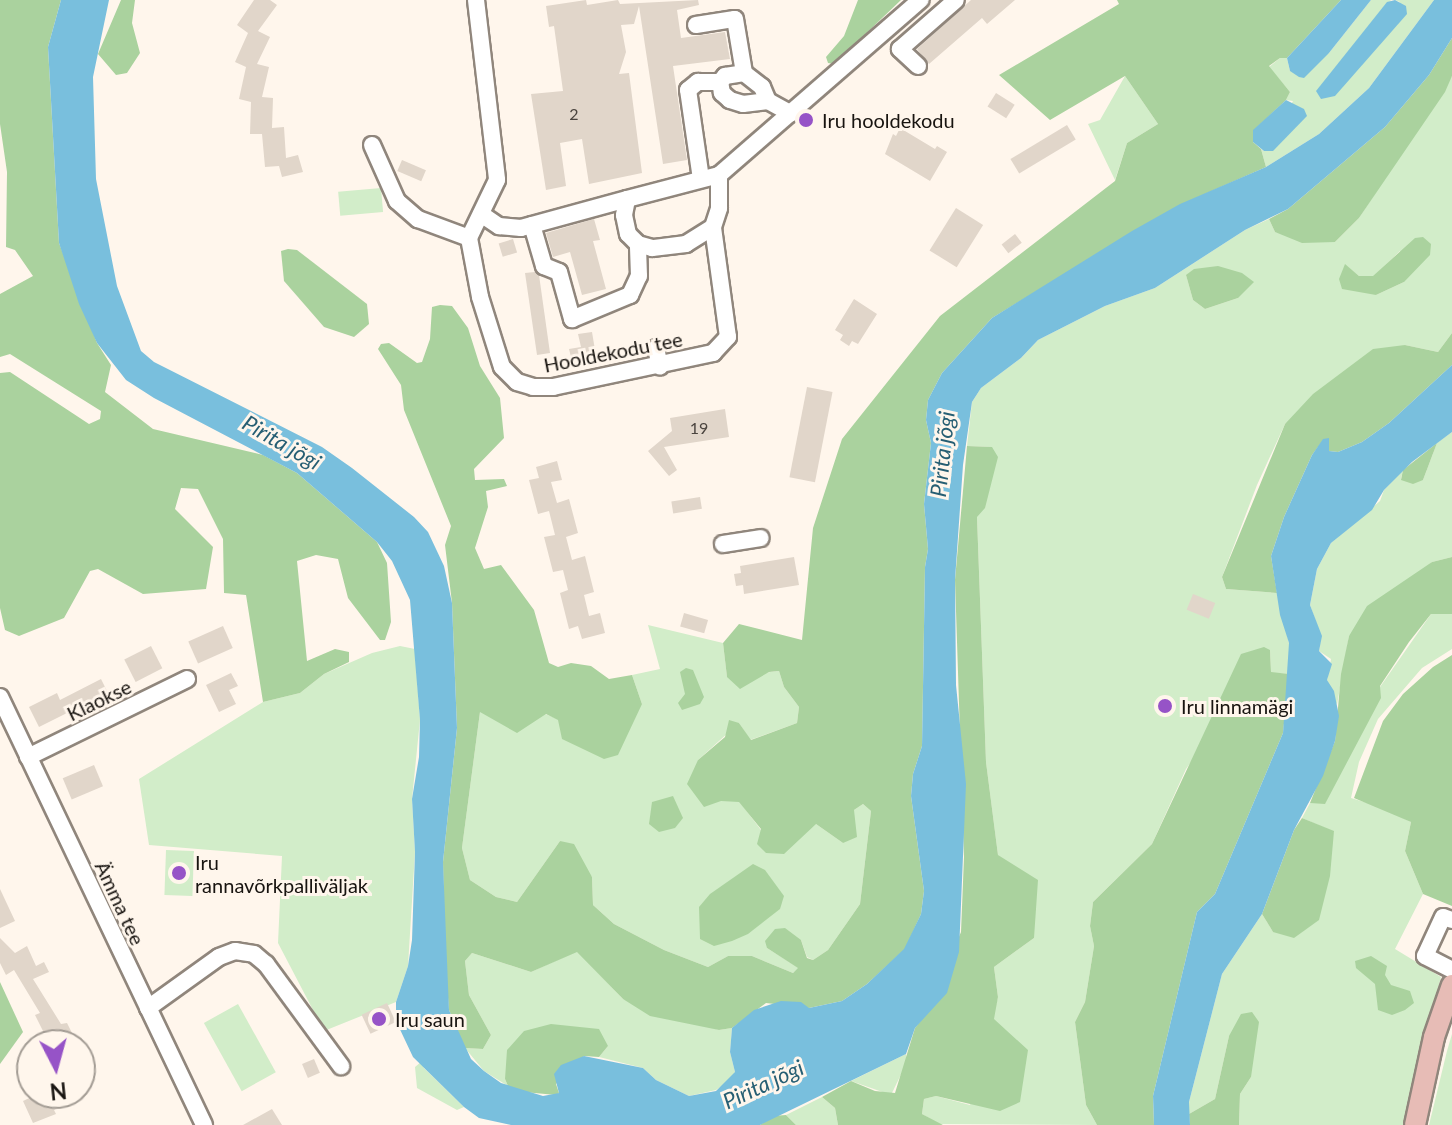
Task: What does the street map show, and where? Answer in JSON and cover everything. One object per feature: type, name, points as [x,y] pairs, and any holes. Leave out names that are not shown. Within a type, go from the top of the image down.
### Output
[{"type":"main road","points":[[1415,1125],[1434,1037],[1452,985]]},
{"type":"street","points":[[372,145],[397,201],[418,219],[469,238],[497,180],[476,0]]},
{"type":"street","points":[[918,66],[900,49],[956,0]]},
{"type":"street","points":[[481,214],[499,226],[532,225],[719,175],[915,5],[924,26]]},
{"type":"street","points":[[696,25],[735,19],[744,73],[762,87],[768,101]]},
{"type":"street","points":[[720,82],[725,76],[744,73]]},
{"type":"street","points":[[701,179],[688,90],[698,82],[720,82]]},
{"type":"street","points":[[720,82],[722,93],[730,100],[743,104],[768,101],[791,114]]},
{"type":"street","name":"Hooldekodu tee","points":[[469,238],[480,297],[502,367],[517,382],[533,387],[553,387],[660,367],[713,353],[728,337],[713,227],[719,208],[719,175]]},
{"type":"street","points":[[627,199],[624,215],[628,234],[638,244],[652,248],[686,244],[713,227]]},
{"type":"street","points":[[532,225],[544,266],[559,272],[572,319],[630,295],[639,276],[638,244]]},
{"type":"street","points":[[656,348],[660,367]]},
{"type":"street","points":[[723,544],[761,538]]},
{"type":"street","name":"Klaokse","points":[[28,757],[187,679]]},
{"type":"street","name":"Ämma tee","points":[[0,697],[204,1125]]},
{"type":"street","points":[[1452,920],[1443,917],[1425,956],[1452,970]]},
{"type":"street","points":[[148,1008],[219,957],[235,951],[254,954],[266,964],[341,1066]]},
{"type":"green space","points":[[0,0],[61,0],[48,47],[59,243],[97,343],[111,365],[105,392],[153,429],[263,455],[297,473],[377,542],[387,563],[391,622],[385,640],[380,640],[348,598],[338,559],[316,555],[297,561],[307,661],[335,649],[349,652],[349,662],[324,674],[300,693],[263,702],[246,595],[224,593],[223,539],[198,489],[181,488],[175,509],[213,547],[206,589],[143,594],[98,569],[90,571],[64,618],[19,636],[5,630],[0,608],[0,373],[10,372],[89,424],[100,419],[101,411],[10,354],[0,357],[0,294],[33,276],[15,250],[6,247],[7,172],[0,124]]},
{"type":"green space","points":[[121,0],[135,0],[132,23],[140,53],[127,73],[116,75],[98,54]]},
{"type":"green space","points":[[858,0],[901,0],[834,64],[828,63],[826,57],[844,36]]},
{"type":"green space","points":[[1117,0],[1341,0],[1287,58],[1280,58],[1269,66],[1290,92],[1286,100],[1254,130],[1253,142],[1261,149],[1266,167],[1180,205],[992,318],[942,373],[928,400],[926,420],[931,443],[924,504],[928,549],[925,567],[922,746],[913,774],[911,796],[924,891],[921,914],[905,949],[867,984],[842,1001],[809,1008],[766,1003],[732,1028],[719,1030],[650,1016],[623,999],[577,952],[531,972],[472,953],[465,961],[469,995],[491,1035],[483,1049],[465,1048],[449,1010],[445,960],[443,862],[457,728],[452,603],[445,545],[451,526],[404,410],[401,385],[378,349],[381,344],[389,343],[417,363],[422,362],[430,339],[432,307],[440,305],[452,306],[468,328],[480,366],[500,398],[504,438],[474,469],[475,480],[504,479],[507,486],[486,491],[488,507],[475,548],[484,569],[501,565],[534,610],[549,663],[558,667],[571,663],[591,666],[609,679],[632,675],[642,704],[618,755],[604,759],[562,739],[558,720],[546,714],[517,733],[480,712],[462,848],[470,880],[496,897],[517,902],[560,841],[574,844],[592,877],[593,905],[614,924],[664,950],[708,967],[728,956],[752,956],[793,973],[798,968],[767,948],[765,941],[775,929],[785,928],[801,940],[807,958],[813,960],[828,950],[860,904],[871,811],[863,804],[854,810],[857,837],[843,843],[816,824],[784,854],[766,853],[757,844],[761,829],[739,802],[721,801],[704,807],[687,784],[698,760],[725,737],[729,720],[739,723],[751,740],[797,723],[799,707],[784,687],[779,671],[769,672],[740,689],[727,677],[723,643],[739,624],[802,640],[813,528],[842,439],[940,316],[1115,181],[1127,143],[1158,124],[1125,76],[1050,120],[999,75],[1119,4]]},
{"type":"green space","points":[[1371,0],[1391,0],[1317,91],[1400,2],[1395,0],[1434,0],[1369,88],[1319,134],[1266,167],[1261,149],[1264,151],[1293,101],[1286,100],[1290,92],[1269,67],[1280,58],[1287,58],[1290,71],[1329,53]]},
{"type":"green space","points":[[1452,38],[1452,76],[1445,92],[1359,218],[1335,242],[1302,243],[1275,232],[1269,219],[1288,209],[1385,127],[1429,75]]},
{"type":"green space","points":[[1125,76],[1158,124],[1127,143],[1115,180],[1088,124],[1100,120]]},
{"type":"green space","points":[[1452,76],[1452,333],[1438,352],[1405,345],[1285,424],[1257,485],[1222,577],[1226,589],[1277,593],[1289,643],[1289,674],[1271,673],[1270,650],[1186,769],[1152,844],[1093,902],[1090,926],[1094,946],[1085,1002],[1075,1022],[1086,1105],[1097,1125],[939,1124],[922,1114],[924,1099],[936,1096],[970,1105],[998,997],[994,967],[1034,938],[998,855],[986,762],[977,517],[991,447],[967,446],[972,402],[981,388],[1021,358],[1038,340],[1105,306],[1155,288],[1245,230],[1269,219],[1275,232],[1335,242],[1359,218]],"holes":[[[1400,251],[1404,282],[1376,295],[1345,265],[1359,276],[1373,277]],[[1186,275],[1238,298],[1205,309],[1193,300]]]},
{"type":"green space","points":[[381,188],[383,212],[340,216],[338,192]]},
{"type":"green space","points":[[1423,237],[1431,244],[1430,255],[1404,282],[1376,295],[1342,289],[1339,279],[1345,264],[1359,276],[1373,276],[1415,238]]},
{"type":"green space","points":[[297,250],[367,304],[369,324],[354,337],[324,327],[284,281],[281,251]]},
{"type":"green space","points":[[1218,266],[1242,273],[1254,282],[1238,298],[1205,309],[1193,300],[1186,275],[1194,269]]},
{"type":"green space","points":[[1452,333],[1452,365],[1389,423],[1362,442],[1338,452],[1328,451],[1324,439],[1312,455],[1284,517],[1271,556],[1277,593],[1226,589],[1222,577],[1285,424],[1313,394],[1373,349],[1405,345],[1438,352]]},
{"type":"green space","points":[[1452,432],[1452,557],[1432,562],[1349,636],[1337,705],[1327,680],[1331,659],[1319,651],[1321,636],[1310,605],[1317,569],[1331,543],[1380,501],[1384,490],[1403,470],[1401,479],[1423,480],[1437,443]]},
{"type":"green space","points":[[1437,443],[1423,480],[1413,484],[1401,480],[1403,470]]},
{"type":"green space","points":[[967,446],[992,447],[998,457],[985,508],[977,517],[986,762],[998,855],[1038,880],[1034,938],[994,967],[998,997],[994,1019],[1028,1050],[1020,1102],[1000,1111],[936,1096],[924,1099],[922,1114],[943,1125],[838,1125],[835,1108],[822,1097],[851,1081],[875,1091],[895,1093],[915,1028],[927,1013],[961,932],[964,857],[955,580]]},
{"type":"green space","points":[[1452,557],[1452,614],[1431,614],[1409,642],[1380,686],[1381,698],[1325,804],[1310,803],[1335,741],[1341,674],[1349,636],[1367,606],[1432,562]]},
{"type":"green space","points":[[1431,614],[1452,614],[1452,649],[1422,668],[1378,719],[1359,762],[1351,798],[1384,808],[1411,822],[1405,851],[1423,894],[1395,949],[1441,977],[1404,1125],[1239,1125],[1240,1094],[1251,1077],[1229,1036],[1215,1099],[1189,1114],[1189,1102],[1222,974],[1262,914],[1273,932],[1334,832],[1302,818],[1310,803],[1325,803],[1380,687]]},
{"type":"green space","points":[[648,625],[723,643],[727,677],[779,671],[784,687],[799,707],[797,723],[750,740],[739,723],[698,760],[721,801],[739,801],[761,830],[816,824],[843,843],[854,810],[863,804],[871,811],[860,904],[828,950],[813,960],[807,957],[801,940],[767,948],[799,968],[793,973],[752,956],[728,956],[708,967],[664,950],[614,924],[593,905],[592,877],[560,841],[517,902],[496,897],[470,880],[462,848],[480,712],[545,714],[558,719],[642,704],[632,675],[660,669]]},
{"type":"green space","points":[[400,646],[415,649],[420,720],[412,799],[415,852],[408,966],[396,1002],[324,1031],[278,943],[282,856],[149,845],[139,779],[263,702],[300,693],[324,674],[372,653]]},
{"type":"green space","points":[[1264,647],[1270,650],[1271,672],[1289,674],[1283,733],[1215,894],[1197,912],[1153,1096],[1154,1125],[1097,1125],[1086,1105],[1075,1022],[1085,1002],[1094,946],[1090,926],[1093,902],[1152,844],[1241,654]]},
{"type":"green space","points":[[1452,655],[1452,906],[1423,894],[1405,851],[1411,822],[1354,798],[1383,721],[1403,694],[1433,667]]},
{"type":"green space","points":[[686,668],[693,670],[704,697],[700,704],[682,710],[678,703],[685,694],[680,672]]},
{"type":"green space","points":[[673,796],[683,818],[675,828],[659,832],[649,824],[652,802]]},
{"type":"green space","points":[[1302,818],[1334,831],[1330,876],[1319,920],[1294,938],[1273,932],[1262,914],[1294,830]]},
{"type":"green space","name":"Iru rannavõrkpalliväljak","points":[[166,850],[194,851],[192,896],[164,895]]},
{"type":"green space","points":[[753,864],[765,870],[784,896],[780,909],[748,934],[732,941],[714,946],[700,939],[699,907],[710,894]]},
{"type":"green space","points":[[577,951],[623,999],[719,1030],[732,1028],[730,1052],[735,1072],[732,1079],[716,1090],[689,1096],[656,1080],[643,1068],[599,1057],[608,1046],[505,1079],[508,1086],[484,1071],[465,1048],[483,1049],[491,1035],[469,995],[465,961],[472,953],[531,972]]},
{"type":"green space","points":[[1371,956],[1387,966],[1385,975],[1391,985],[1410,991],[1414,1003],[1405,1010],[1392,1015],[1378,1010],[1375,984],[1356,968],[1355,961]]},
{"type":"green space","points":[[0,982],[22,1029],[16,1029],[16,1042],[0,1064]]},
{"type":"green space","points":[[238,1004],[276,1072],[242,1091],[204,1023]]},
{"type":"green space","points":[[1252,1012],[1259,1022],[1251,1077],[1240,1094],[1239,1125],[1190,1125],[1189,1114],[1215,1099],[1229,1036],[1241,1014]]},
{"type":"green space","points":[[551,1024],[599,1029],[608,1046],[599,1057],[584,1056],[556,1084],[559,1093],[556,1095],[524,1092],[508,1086],[505,1079],[507,1050],[524,1031]]},
{"type":"green space","points":[[1452,1034],[1452,1125],[1429,1125],[1447,1051]]},
{"type":"green space","points":[[906,1054],[907,1062],[891,1095],[851,1081]]},
{"type":"green space","points":[[421,1062],[464,1107],[457,1110],[417,1088],[415,1067]]},
{"type":"green space","points":[[822,1097],[835,1108],[838,1125],[796,1125],[786,1115]]},
{"type":"green space","points":[[786,1115],[796,1125],[760,1125],[772,1116]]},
{"type":"water","name":"Pirita jõgi","points":[[61,0],[109,0],[93,77],[96,179],[117,286],[141,351],[154,362],[322,447],[352,468],[414,517],[428,532],[444,566],[452,603],[457,728],[443,862],[449,1010],[471,1059],[484,1071],[501,1083],[543,1096],[559,1093],[554,1074],[561,1065],[584,1056],[643,1068],[656,1080],[689,1096],[716,1091],[735,1072],[730,1052],[732,1028],[754,1010],[781,1001],[801,1002],[809,1008],[842,1001],[867,984],[904,949],[921,914],[924,891],[911,796],[913,774],[922,746],[925,567],[928,549],[924,504],[931,443],[926,420],[928,400],[942,373],[992,318],[1132,231],[1180,204],[1266,167],[1319,134],[1369,88],[1434,0],[1452,0],[1452,38],[1429,75],[1385,127],[1288,209],[1245,230],[1155,288],[1105,306],[1038,340],[1021,358],[981,388],[972,402],[963,465],[955,580],[956,685],[966,784],[959,952],[947,993],[915,1028],[906,1054],[760,1125],[511,1125],[479,1118],[464,1107],[413,1057],[396,1021],[396,1002],[408,966],[412,940],[415,852],[412,799],[419,757],[420,720],[410,600],[392,561],[377,542],[297,473],[154,398],[126,380],[97,343],[79,304],[59,243],[48,47]]},
{"type":"water","points":[[1341,0],[1371,0],[1329,53],[1304,78],[1299,77],[1290,71],[1287,58]]},
{"type":"water","points":[[1395,0],[1406,6],[1407,14],[1335,96],[1321,99],[1316,91],[1387,2]]},
{"type":"water","points":[[1286,100],[1304,109],[1307,116],[1273,151],[1264,151],[1253,142],[1253,130]]},
{"type":"water","points":[[1452,365],[1452,432],[1412,462],[1384,490],[1372,510],[1331,543],[1317,569],[1310,605],[1322,636],[1319,651],[1332,664],[1327,680],[1334,691],[1339,716],[1335,741],[1323,776],[1294,830],[1262,914],[1222,974],[1189,1102],[1190,1125],[1154,1125],[1153,1096],[1197,912],[1215,894],[1283,733],[1289,643],[1280,615],[1271,556],[1284,517],[1312,455],[1323,439],[1329,438],[1329,451],[1338,452],[1362,442],[1389,423]]},
{"type":"building","points":[[254,0],[270,0],[277,5],[258,31],[270,37],[257,64],[269,67],[262,97],[273,98],[272,128],[284,127],[286,158],[298,155],[303,172],[282,177],[279,166],[265,167],[262,134],[250,134],[251,102],[239,99],[246,67],[235,62],[248,33],[237,25]]},
{"type":"building","points":[[586,0],[587,5],[618,0],[620,4],[698,0],[699,5],[677,10],[681,38],[725,32],[730,59],[673,66],[687,160],[663,164],[639,6],[634,24],[621,25],[626,52],[619,74],[629,73],[642,173],[589,184],[582,139],[560,143],[566,186],[546,190],[531,94],[563,91],[554,26],[549,27],[546,6]]},
{"type":"building","points":[[971,0],[1015,0],[987,24],[982,18],[929,64],[917,49]]},
{"type":"building","points":[[996,93],[1015,105],[1006,118],[988,107]]},
{"type":"building","points":[[1067,125],[1076,140],[1019,174],[1010,159]]},
{"type":"building","points":[[900,128],[935,149],[937,146],[947,152],[930,181],[885,154],[893,134],[896,136]]},
{"type":"building","points":[[402,160],[426,170],[421,181],[397,171]]},
{"type":"building","points":[[956,208],[983,225],[957,267],[930,250]]},
{"type":"building","points":[[594,219],[600,240],[593,241],[606,289],[582,295],[570,252],[553,257],[546,233]]},
{"type":"building","points":[[1015,234],[1022,243],[1008,253],[1002,244]]},
{"type":"building","points":[[513,239],[517,252],[503,257],[499,243]]},
{"type":"building","points":[[535,272],[539,275],[550,353],[537,355],[525,273]]},
{"type":"building","points":[[854,299],[877,314],[858,344],[852,341],[849,346],[840,340],[843,335],[835,330]]},
{"type":"building","points":[[592,332],[596,356],[572,361],[569,349],[581,347],[578,334]]},
{"type":"building","points":[[807,387],[833,392],[815,482],[789,477]]},
{"type":"building","points":[[725,409],[729,437],[664,447],[677,470],[669,476],[648,451],[672,431],[670,418]]},
{"type":"building","points":[[557,461],[562,480],[551,482],[557,503],[569,499],[578,533],[566,537],[572,560],[585,556],[594,592],[584,595],[589,616],[600,613],[605,633],[582,639],[578,626],[569,629],[560,593],[568,590],[563,570],[553,572],[544,537],[555,535],[549,511],[538,514],[529,480],[539,478],[536,467]]},
{"type":"building","points":[[700,497],[702,509],[673,513],[671,502]]},
{"type":"building","points":[[794,557],[799,585],[744,594],[743,585],[736,586],[734,574],[741,573],[740,566]]},
{"type":"building","points":[[1193,594],[1215,603],[1209,619],[1187,610]]},
{"type":"building","points":[[684,613],[708,620],[704,633],[680,626]]},
{"type":"building","points":[[223,626],[233,648],[198,663],[188,641]]},
{"type":"building","points":[[151,646],[162,668],[136,682],[124,660]]},
{"type":"building","points":[[231,673],[238,686],[229,690],[236,704],[219,712],[206,685]]},
{"type":"building","points":[[101,679],[111,699],[85,709],[83,705],[39,727],[29,707],[57,693],[60,700]]},
{"type":"building","points":[[94,765],[103,786],[72,799],[63,778]]},
{"type":"building","points":[[0,889],[15,921],[0,928]]},
{"type":"building","points":[[0,938],[15,953],[27,946],[36,966],[44,962],[49,972],[33,979],[61,1024],[67,1023],[70,1029],[42,1029],[35,1015],[40,1013],[14,970],[6,975],[0,963]]},
{"type":"building","name":"Iru saun","points":[[387,1003],[396,1022],[370,1034],[362,1015]]},
{"type":"building","points":[[314,1059],[320,1073],[308,1078],[302,1064]]},
{"type":"building","points":[[27,1109],[56,1109],[56,1114],[33,1123]]},
{"type":"building","points":[[272,1109],[282,1125],[243,1125]]},
{"type":"place","name":"Iru hooldekodu","points":[[806,120]]},
{"type":"place","name":"Iru linnamägi","points":[[1165,706]]},
{"type":"place","name":"Iru rannavõrkpalliväljak","points":[[179,873]]},
{"type":"place","name":"Iru saun","points":[[379,1019]]}]
